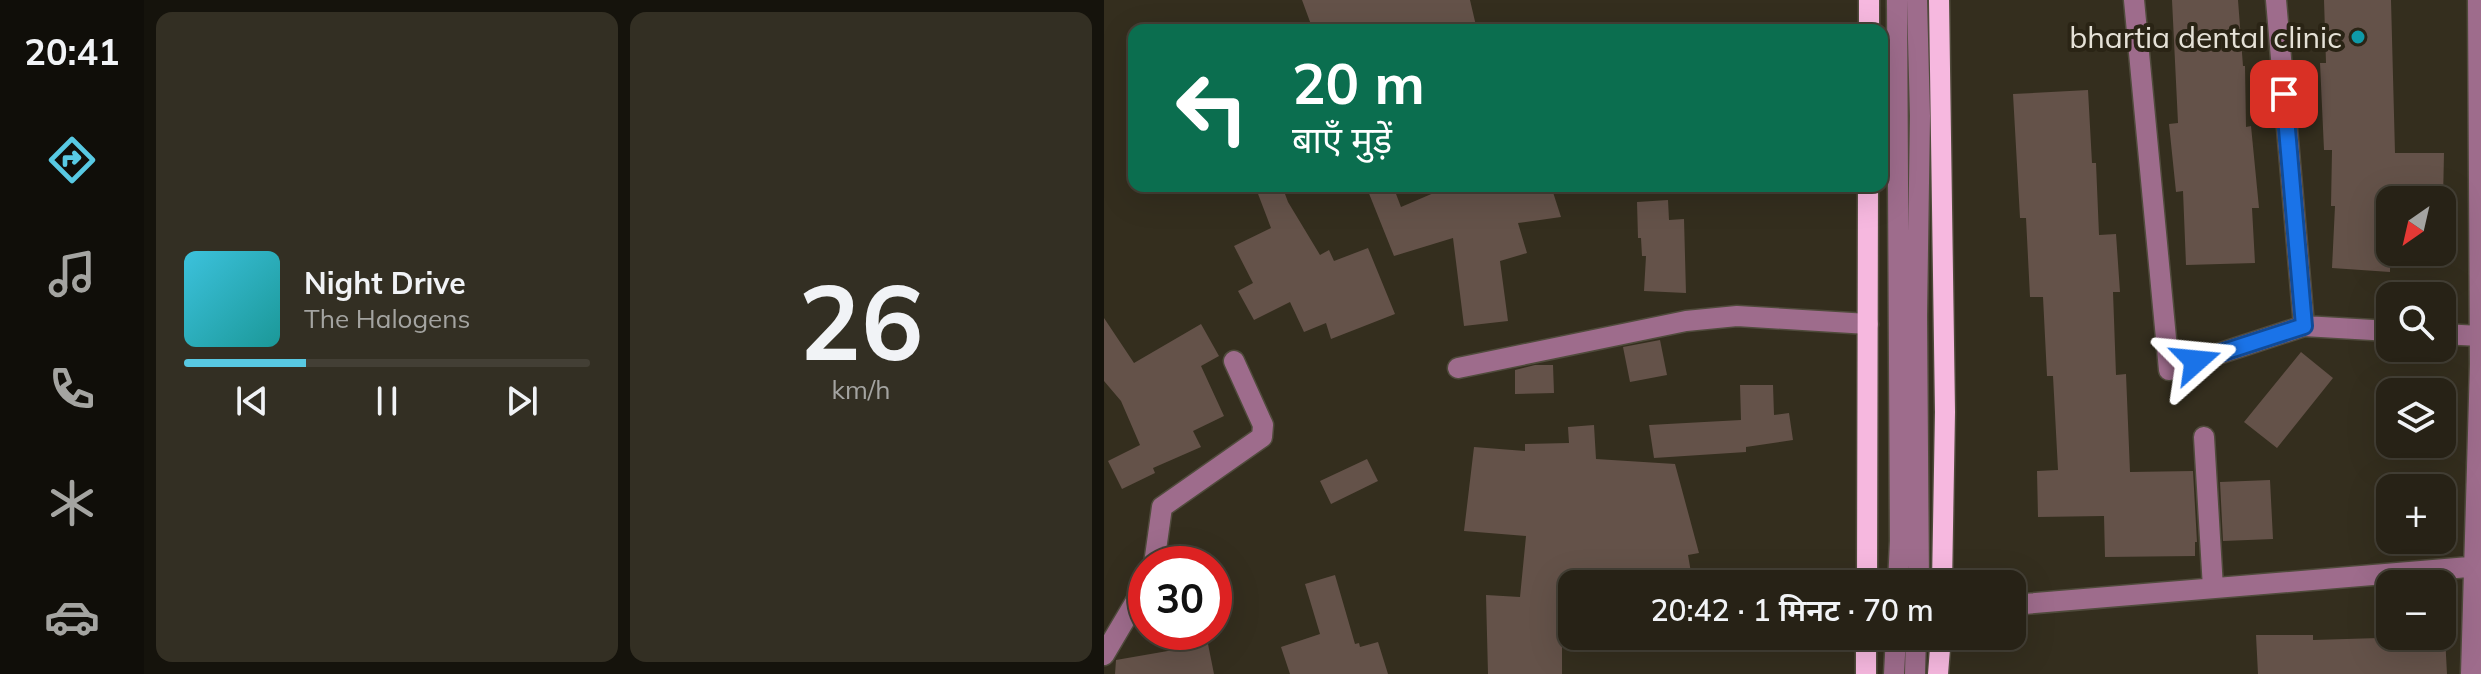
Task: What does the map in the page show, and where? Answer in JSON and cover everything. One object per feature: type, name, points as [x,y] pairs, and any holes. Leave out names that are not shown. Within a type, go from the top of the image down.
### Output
[{"type":"main road","points":[[1869,0],[1869,24]]},
{"type":"main road","points":[[1939,0],[1945,412],[1942,570]]},
{"type":"main road","points":[[1867,570],[1868,192]]},
{"type":"main road","points":[[1866,650],[1866,674]]},
{"type":"main road","points":[[1938,674],[1940,650]]},
{"type":"street","points":[[1897,0],[1899,570]]},
{"type":"street","points":[[1917,0],[1920,116],[1917,316],[1919,570]]},
{"type":"street","points":[[2134,0],[2169,370],[2304,326],[2376,330]]},
{"type":"street","points":[[2276,0],[2304,326]]},
{"type":"street","points":[[2471,674],[2478,565],[2478,0]]},
{"type":"street","points":[[1458,368],[1686,321],[1737,316],[1868,324]]},
{"type":"street","points":[[2456,335],[2480,336]]},
{"type":"street","points":[[1156,546],[1162,507],[1262,437],[1263,425],[1234,361]]},
{"type":"street","points":[[2204,437],[2213,588]]},
{"type":"street","points":[[2026,604],[2478,565]]},
{"type":"street","points":[[1104,655],[1128,614]]},
{"type":"street","points":[[1894,674],[1895,650]]},
{"type":"street","points":[[1915,674],[1916,650]]},
{"type":"building","points":[[1302,0],[1470,0],[1476,24],[1311,24]]},
{"type":"building","points":[[2172,0],[2238,0],[2245,66],[2246,127],[2251,126],[2259,208],[2252,208],[2255,263],[2186,265],[2183,191],[2176,192],[2169,124],[2178,123]]},
{"type":"building","points":[[2324,0],[2391,0],[2395,153],[2444,153],[2443,186],[2376,186],[2376,266],[2390,266],[2390,272],[2332,268],[2335,206],[2331,206],[2332,150],[2324,150],[2320,63],[2326,63]]},
{"type":"building","points":[[2088,90],[2092,163],[2096,163],[2099,235],[2116,234],[2120,292],[2113,292],[2116,375],[2126,374],[2130,472],[2193,471],[2195,556],[2105,557],[2104,516],[2038,517],[2037,471],[2058,470],[2053,376],[2047,376],[2043,297],[2030,297],[2026,218],[2020,218],[2013,94]]},
{"type":"building","points":[[1257,192],[1284,192],[1320,255],[1329,250],[1334,261],[1368,248],[1395,314],[1331,339],[1326,323],[1304,332],[1290,302],[1254,320],[1238,291],[1253,283],[1234,246],[1271,228]]},
{"type":"building","points":[[1368,192],[1395,192],[1401,207],[1436,192],[1553,192],[1561,217],[1518,223],[1527,253],[1500,261],[1508,321],[1464,326],[1453,238],[1394,256]]},
{"type":"building","points":[[1668,200],[1669,220],[1684,219],[1686,293],[1644,291],[1646,256],[1642,256],[1641,238],[1638,238],[1637,202]]},
{"type":"building","points":[[1104,318],[1134,363],[1201,324],[1219,356],[1201,366],[1224,416],[1193,431],[1201,447],[1153,468],[1155,473],[1122,489],[1108,461],[1140,445],[1121,401],[1104,381]]},
{"type":"building","points":[[1660,340],[1667,375],[1630,382],[1623,347]]},
{"type":"building","points":[[2301,352],[2333,378],[2277,448],[2244,422]]},
{"type":"building","points":[[1553,365],[1554,393],[1515,394],[1515,370]]},
{"type":"building","points":[[1740,385],[1773,385],[1774,415],[1789,413],[1793,440],[1746,447],[1746,452],[1654,458],[1649,425],[1741,420]]},
{"type":"building","points":[[1594,425],[1596,459],[1675,464],[1699,553],[1688,555],[1691,570],[1558,570],[1558,650],[1562,650],[1562,674],[1488,674],[1486,595],[1520,597],[1526,536],[1464,531],[1474,447],[1525,451],[1525,444],[1569,443],[1568,427]]},
{"type":"building","points":[[1367,459],[1378,481],[1331,504],[1320,481]]},
{"type":"building","points":[[2270,480],[2273,539],[2223,541],[2220,482]]},
{"type":"building","points":[[1335,575],[1355,644],[1359,643],[1360,647],[1378,642],[1388,674],[1290,674],[1281,647],[1320,634],[1305,584]]},
{"type":"building","points":[[2256,635],[2313,635],[2313,640],[2376,638],[2376,650],[2446,650],[2447,674],[2258,674]]},
{"type":"building","points":[[1174,650],[1209,650],[1214,674],[1115,674],[1116,660]]},
{"type":"place","name":"bhartia dental clinic","points":[[2358,37]]},
{"type":"route","points":[[2196,361],[2304,326],[2284,94]]}]
